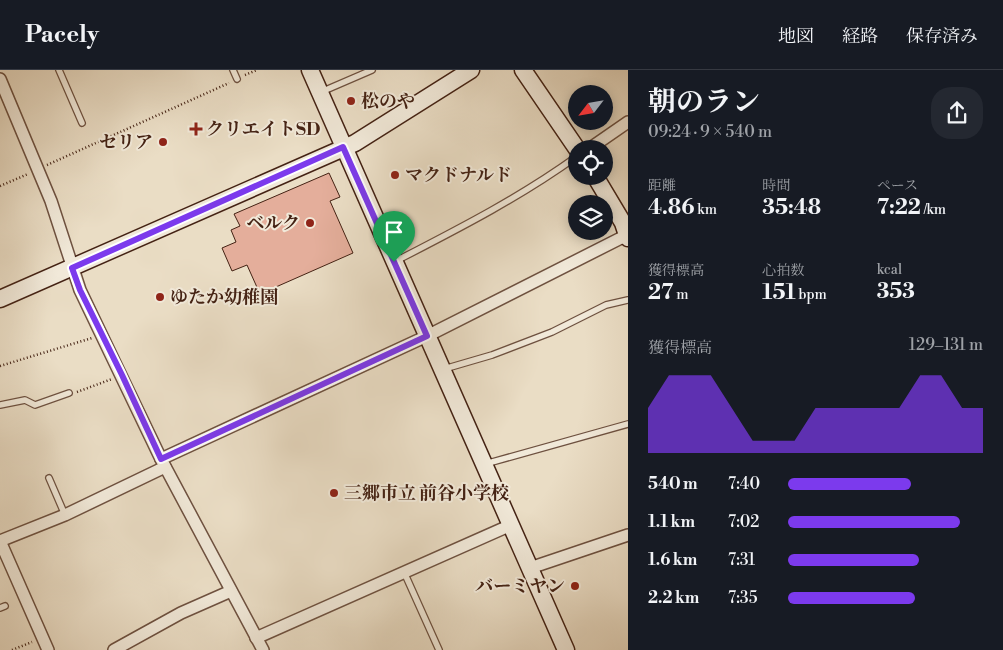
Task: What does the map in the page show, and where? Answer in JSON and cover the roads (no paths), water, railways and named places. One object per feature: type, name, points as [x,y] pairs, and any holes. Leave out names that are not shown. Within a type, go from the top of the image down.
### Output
[{"type":"street","points":[[310,70],[566,650]]},
{"type":"street","points":[[0,299],[355,143],[471,70]]},
{"type":"street","points":[[523,70],[571,140]]},
{"type":"street","points":[[0,79],[51,201],[72,268],[102,334],[163,463],[263,650]]},
{"type":"street","points":[[602,140],[628,122]]},
{"type":"street","points":[[48,650],[0,541],[66,515],[163,463],[427,336],[628,236],[623,223],[600,185]]},
{"type":"street","points":[[256,638],[511,525]]},
{"type":"street","points":[[530,568],[628,536]]},
{"type":"street","points":[[114,650],[181,614],[231,591]]},
{"type":"lane","points":[[59,70],[82,123]]},
{"type":"lane","points":[[233,70],[237,79]]},
{"type":"lane","points":[[319,93],[372,70]]},
{"type":"lane","points":[[394,262],[472,222],[548,178],[568,164]]},
{"type":"lane","points":[[442,370],[492,356],[552,332],[606,305],[628,300]]},
{"type":"lane","points":[[0,405],[26,400],[35,405],[69,394]]},
{"type":"lane","points":[[483,464],[628,424]]},
{"type":"lane","points":[[49,478],[66,515]]},
{"type":"lane","points":[[404,572],[439,650]]},
{"type":"place","name":"松のや","points":[[351,101]]},
{"type":"place","name":"クリエイトSD","points":[[196,129]]},
{"type":"place","name":"セリア","points":[[163,142]]},
{"type":"place","name":"マクドナルド","points":[[395,175]]},
{"type":"place","name":"ベルク","points":[[310,223]]},
{"type":"place","name":"ゆたか幼稚園","points":[[160,297]]},
{"type":"place","name":"三郷市立 前谷小学校","points":[[334,493]]},
{"type":"place","name":"バーミヤン","points":[[575,586]]}]
